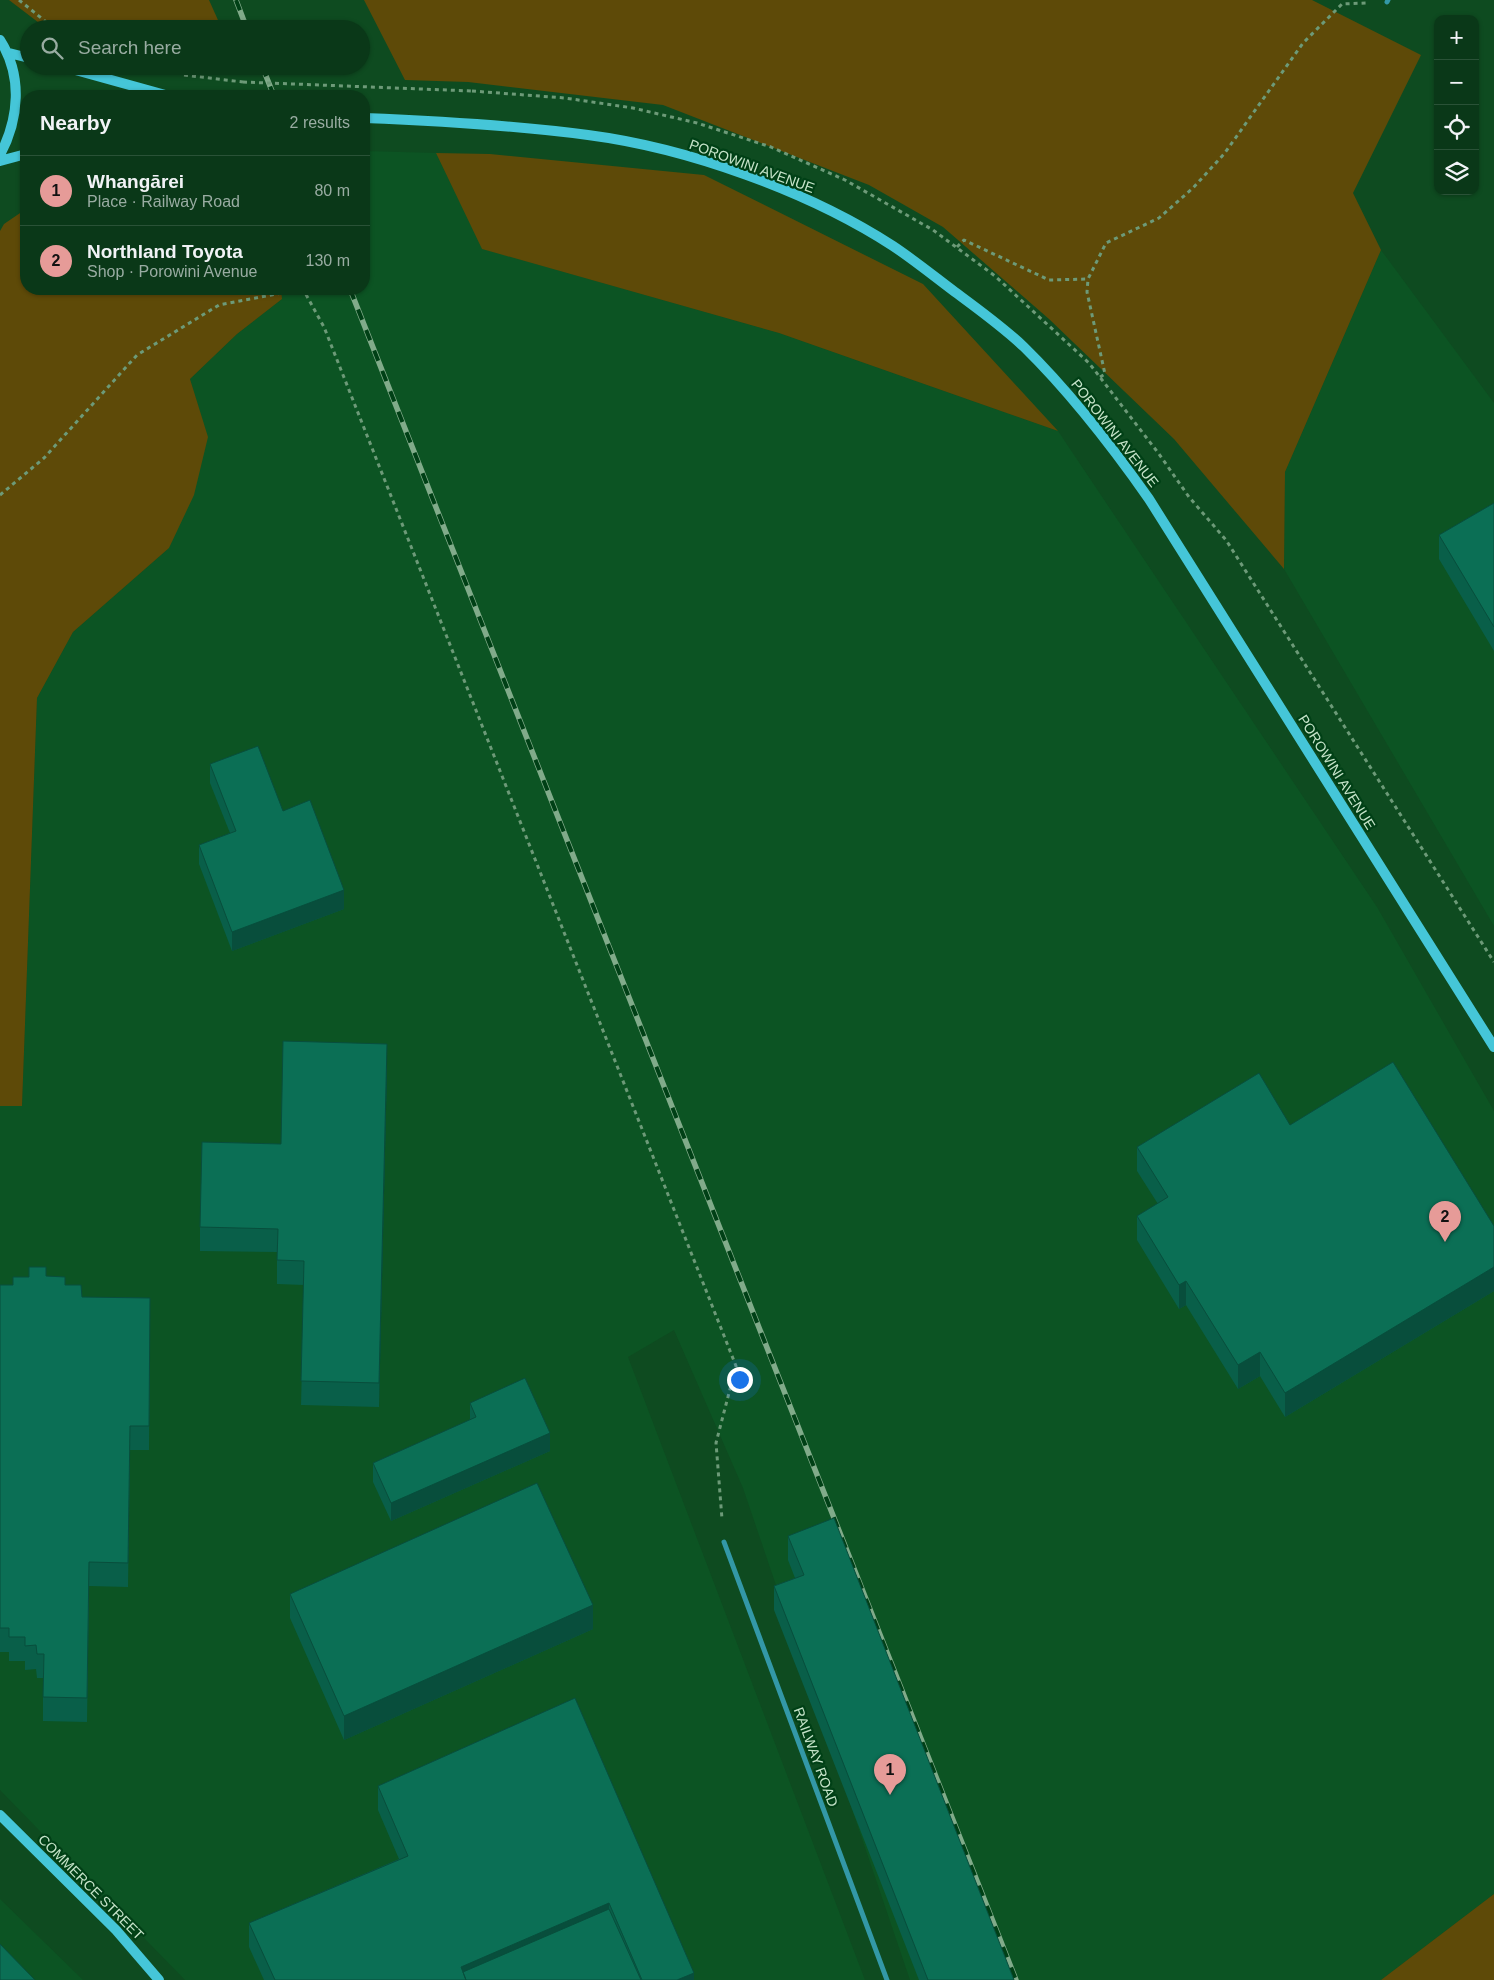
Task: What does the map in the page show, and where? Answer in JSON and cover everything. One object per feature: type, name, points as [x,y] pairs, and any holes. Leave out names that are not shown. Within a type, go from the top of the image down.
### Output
[{"type":"main road","points":[[0,40],[9,54],[17,93],[15,115],[8,139],[0,155]]},
{"type":"main road","points":[[9,54],[20,56]]},
{"type":"main road","points":[[93,75],[147,90]]},
{"type":"main road","name":"POROWINI AVENUE","points":[[370,118],[479,123],[590,135],[670,151],[736,172],[791,192],[844,218],[892,246],[978,309],[1022,345],[1069,394],[1111,445],[1149,499],[1494,1047]]},
{"type":"main road","points":[[0,161],[20,156]]},
{"type":"main road","name":"COMMERCE STREET","points":[[0,1815],[116,1930],[159,1980]]},
{"type":"street","name":"RAILWAY ROAD","points":[[724,1542],[887,1980]]},
{"type":"path","points":[[19,0],[44,20]]},
{"type":"path","points":[[1100,377],[1105,374],[1087,292],[1088,279],[1106,243],[1159,218],[1192,188],[1224,154],[1303,43],[1342,4],[1387,1]]},
{"type":"path","points":[[184,75],[243,82],[472,91],[565,98],[633,108],[697,123],[771,147],[844,180],[933,230],[995,276],[1089,363],[1159,454],[1189,497],[1226,540],[1494,962]]},
{"type":"path","points":[[957,247],[964,240],[1049,280],[1088,279]]},
{"type":"path","points":[[0,495],[44,458],[137,355],[219,305],[272,295]]},
{"type":"path","points":[[306,295],[324,327],[736,1366],[716,1443],[724,1542]]},
{"type":"shaded area","points":[[9,0],[209,0],[218,20],[35,20]]},
{"type":"shaded area","points":[[364,0],[1312,0],[1421,55],[1353,193],[1381,250],[1285,472],[1284,569],[1174,439],[1049,319],[943,227],[869,185],[663,105],[468,82],[405,80]]},
{"type":"shaded area","points":[[370,151],[436,153],[483,249],[779,333],[1058,431],[1377,907],[1494,1111],[1494,1894],[1381,1980],[910,1980],[743,1488],[674,1330],[628,1357],[865,1980],[185,1980],[0,1790],[0,1106],[22,1106],[37,698],[73,632],[169,548],[207,437],[190,379],[237,334],[282,299],[282,295],[370,295]]},
{"type":"shaded area","points":[[436,153],[490,154],[704,175],[923,284],[1058,431],[779,333],[482,249]]},
{"type":"shaded area","points":[[20,213],[20,295],[282,295],[282,299],[237,334],[190,379],[208,437],[194,495],[169,548],[73,632],[37,698],[22,1106],[0,1106],[0,231],[4,224]]},
{"type":"shaded area","points":[[1381,250],[1494,403],[1494,926],[1284,569],[1285,472]]},
{"type":"shaded area","points":[[1494,1894],[1494,1980],[1381,1980]]},
{"type":"shaded area","points":[[0,1899],[83,1980],[0,1980]]},
{"type":"building","points":[[1494,503],[1494,627],[1439,535]]},
{"type":"building","points":[[258,746],[283,811],[310,800],[344,890],[232,932],[199,845],[236,831],[210,764]]},
{"type":"building","points":[[283,1041],[387,1044],[379,1383],[301,1381],[304,1261],[277,1260],[278,1229],[200,1227],[202,1142],[281,1144]]},
{"type":"building","points":[[1393,1062],[1494,1226],[1494,1267],[1285,1393],[1260,1352],[1238,1365],[1186,1281],[1179,1285],[1137,1216],[1168,1197],[1137,1147],[1259,1073],[1290,1125]]},
{"type":"building","points":[[29,1267],[46,1267],[46,1276],[65,1277],[65,1285],[81,1285],[82,1297],[150,1298],[149,1426],[130,1426],[128,1563],[89,1562],[87,1698],[43,1697],[44,1654],[37,1654],[36,1645],[25,1646],[25,1637],[9,1637],[9,1628],[0,1628],[0,1285],[13,1285],[13,1277],[29,1277]]},
{"type":"building","points":[[525,1378],[550,1433],[391,1503],[373,1463],[476,1417],[470,1403]]},
{"type":"building","points":[[537,1483],[593,1605],[344,1716],[290,1594]]},
{"type":"building","points":[[834,1518],[1014,1980],[928,1980],[774,1586],[804,1575],[788,1536]]},
{"type":"building","points":[[575,1698],[694,1973],[677,1980],[642,1980],[609,1903],[461,1967],[466,1980],[275,1980],[249,1923],[408,1856],[378,1786]]},
{"type":"building","points":[[609,1909],[641,1980],[466,1980],[463,1972]]},
{"type":"building","points":[[0,1944],[35,1980],[0,1980]]},
{"type":"railway","points":[[236,0],[244,20]]},
{"type":"railway","points":[[266,75],[272,90]]},
{"type":"railway","points":[[352,295],[1016,1980]]},
{"type":"place","name":"Northland Toyota","points":[[1445,1242]]},
{"type":"place","name":"Whangārei","points":[[890,1795]]}]
